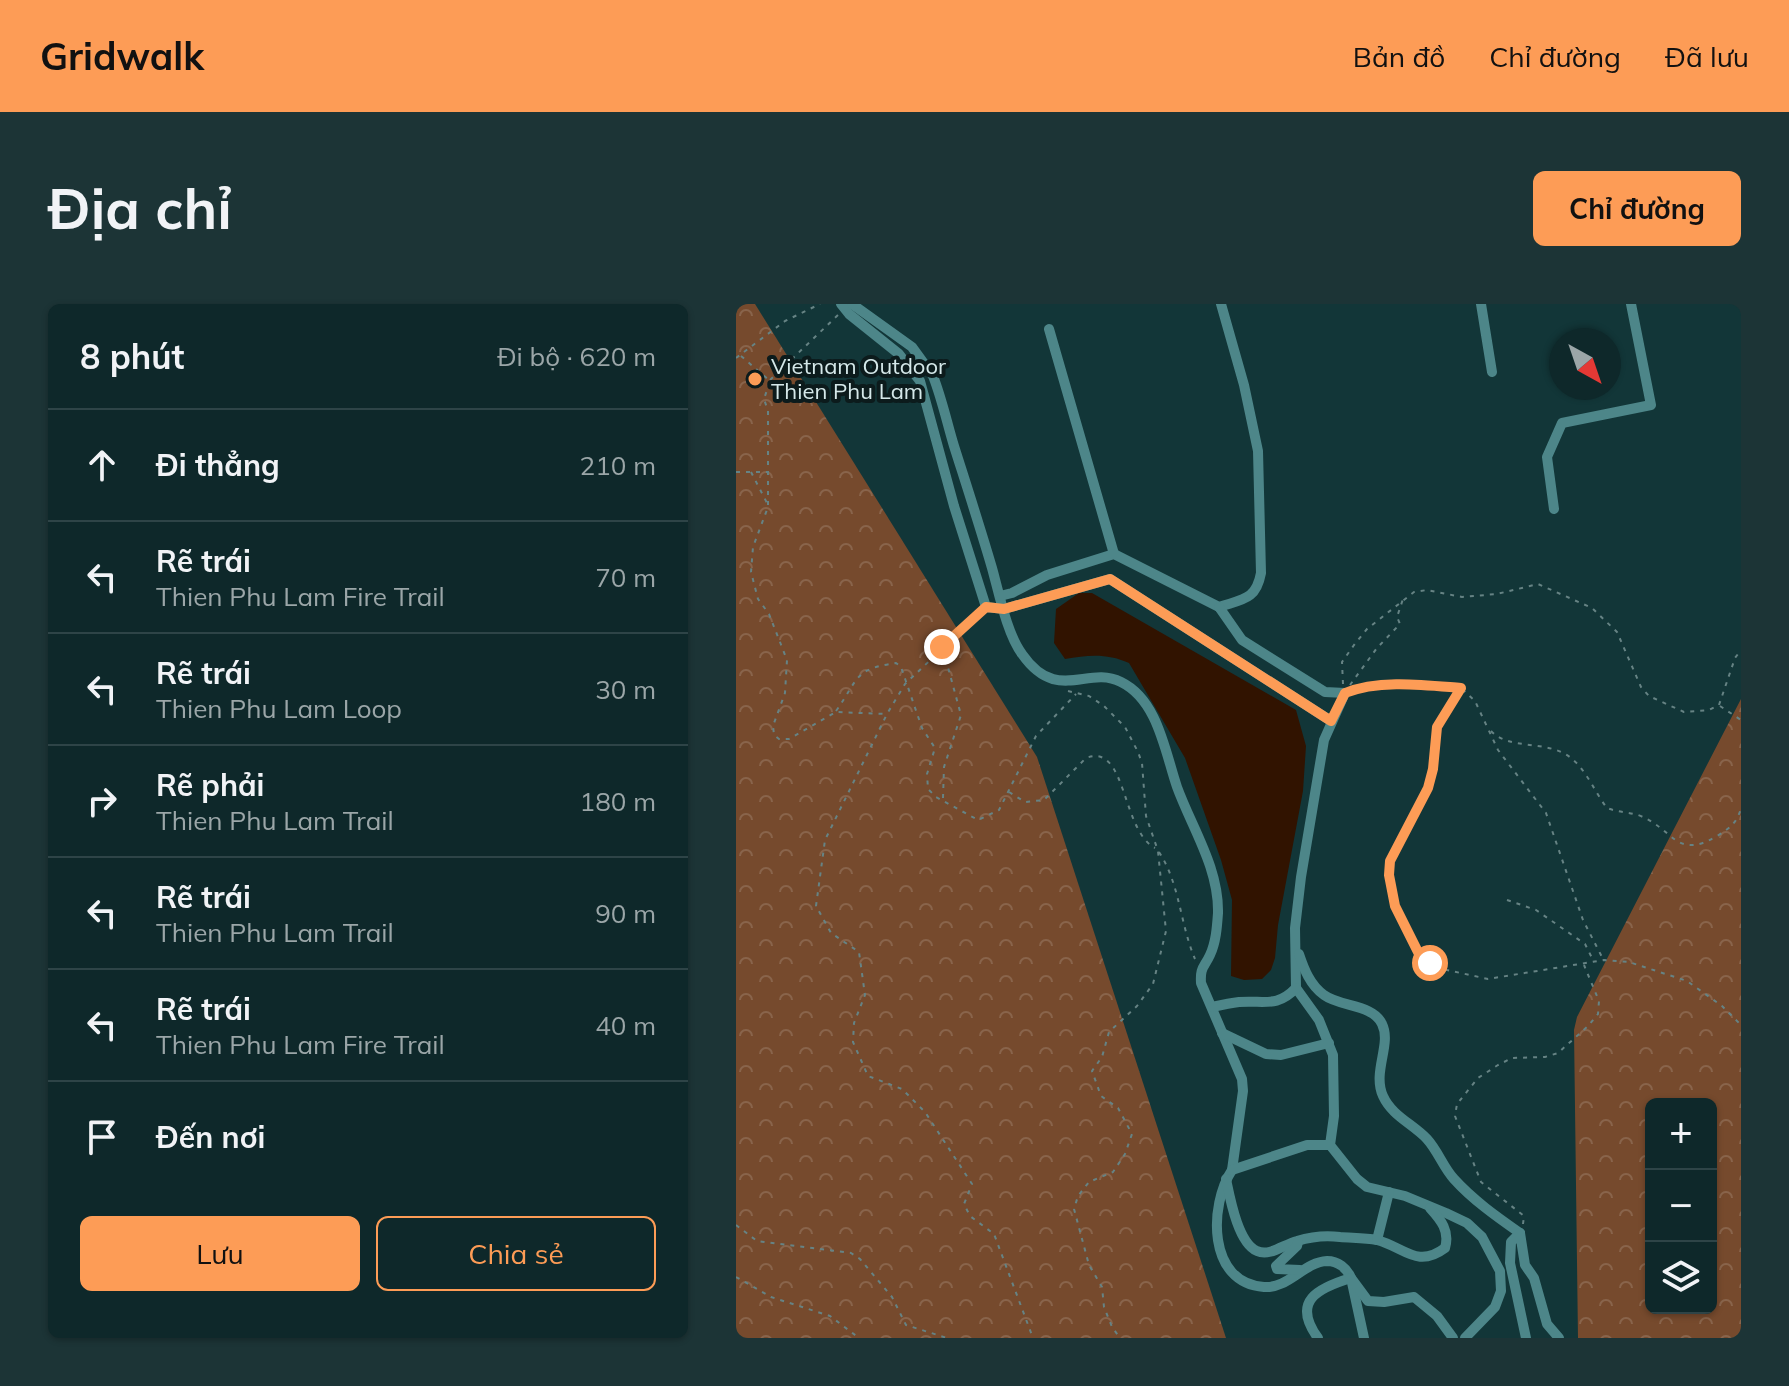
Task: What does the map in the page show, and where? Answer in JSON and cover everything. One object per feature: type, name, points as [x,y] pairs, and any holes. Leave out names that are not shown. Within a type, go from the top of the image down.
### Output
[{"type":"street","points":[[1219,607],[1253,594],[1259,588],[1261,573],[1256,440],[1221,304]]},
{"type":"street","points":[[1481,304],[1492,372]]},
{"type":"street","points":[[1554,509],[1547,457],[1562,423],[1651,405],[1631,304]]},
{"type":"street","points":[[847,306],[912,347],[933,376],[1004,609],[1021,654],[1036,669],[1060,681],[1108,678],[1134,690],[1147,709],[1168,754],[1216,887],[1218,913],[1215,937],[1210,956],[1200,971],[1201,983],[1239,1069],[1243,1091],[1229,1174],[1218,1204],[1216,1231],[1224,1257],[1235,1275],[1265,1287],[1288,1280],[1321,1262],[1335,1262],[1348,1271],[1351,1278],[1364,1338]]},
{"type":"street","points":[[847,306],[908,363],[920,381],[954,506],[986,607],[1004,609],[1110,579],[1331,721]]},
{"type":"street","points":[[1049,329],[1114,554]]},
{"type":"street","points":[[1000,596],[1047,575],[1114,554],[1219,607],[1242,640],[1325,692],[1345,693],[1324,740],[1305,851],[1297,905],[1296,988],[1319,1020],[1333,1055],[1330,1145],[1367,1187],[1429,1206],[1467,1223],[1482,1237],[1500,1271],[1502,1283],[1499,1300],[1465,1338]]},
{"type":"street","points":[[1296,946],[1305,971],[1322,994],[1344,1005],[1368,1011],[1382,1024],[1384,1041],[1378,1075],[1383,1097],[1426,1138],[1453,1178],[1520,1233],[1525,1265],[1534,1278],[1547,1324],[1559,1338]]},
{"type":"street","points":[[1212,1007],[1237,1002],[1277,1001],[1296,988]]},
{"type":"street","points":[[1222,1033],[1266,1054],[1281,1055],[1329,1043]]},
{"type":"street","points":[[1229,1174],[1307,1145],[1330,1145]]},
{"type":"street","points":[[1229,1174],[1236,1216],[1252,1248],[1266,1253],[1298,1240],[1334,1236],[1377,1240],[1418,1258],[1428,1258],[1445,1248],[1446,1234],[1445,1227],[1429,1206]]},
{"type":"street","points":[[1377,1240],[1389,1192]]},
{"type":"street","points":[[1520,1233],[1511,1242],[1510,1263],[1526,1338]]},
{"type":"street","points":[[1298,1240],[1297,1246],[1276,1266],[1284,1272],[1306,1270]]},
{"type":"street","points":[[1318,1338],[1307,1315],[1308,1302],[1316,1291],[1351,1278]]},
{"type":"street","points":[[1351,1278],[1368,1301],[1414,1297],[1437,1316],[1453,1338]]},
{"type":"path","points":[[770,381],[738,357],[785,321],[820,304]]},
{"type":"path","points":[[847,306],[770,381],[764,399],[768,411],[768,507],[753,547],[751,572],[758,599],[769,614],[787,660],[785,693],[773,726],[774,735],[779,739],[789,739],[836,712],[887,714]]},
{"type":"path","points":[[736,472],[770,471]]},
{"type":"path","points":[[751,472],[768,507]]},
{"type":"path","points":[[1345,693],[1342,662],[1367,629],[1403,599],[1414,592],[1427,590],[1462,597],[1497,594],[1538,584],[1592,608],[1617,632],[1641,687],[1649,696],[1684,712],[1709,710],[1719,705],[1735,658],[1741,650]]},
{"type":"path","points":[[1345,693],[1377,648],[1400,624],[1397,617],[1403,599]]},
{"type":"path","points":[[986,607],[905,684],[887,714],[825,840],[816,906],[831,933],[859,952],[865,995],[854,1023],[853,1042],[868,1076],[902,1089],[925,1112],[972,1184],[964,1204],[970,1216],[994,1234],[1033,1338]]},
{"type":"path","points":[[942,647],[961,715],[944,767],[943,799]]},
{"type":"path","points":[[836,712],[857,676],[872,667],[896,663],[904,673],[905,684],[922,728],[935,748],[927,774],[928,789],[936,797],[978,820],[999,810],[1036,736],[1076,694]]},
{"type":"path","points":[[1345,693],[1358,687],[1426,685],[1461,688],[1475,701],[1498,750],[1546,813],[1583,920],[1604,960]]},
{"type":"path","points":[[1461,688],[1437,727],[1428,788],[1390,861],[1389,875],[1395,906],[1420,956],[1447,970],[1488,979],[1604,960],[1629,962],[1687,981],[1741,1025]]},
{"type":"path","points":[[1060,689],[1089,696],[1104,706],[1132,738],[1142,763],[1146,816],[1157,850],[1166,931],[1153,984],[1137,1006],[1109,1032],[1102,1057],[1092,1071],[1101,1096],[1118,1108],[1132,1134],[1125,1154],[1113,1172],[1089,1182],[1078,1196],[1074,1209],[1089,1265],[1102,1287],[1104,1307],[1120,1338]]},
{"type":"path","points":[[1719,705],[1741,720]]},
{"type":"path","points":[[1490,730],[1506,742],[1529,743],[1562,752],[1578,764],[1607,808],[1638,815],[1685,846],[1698,846],[1724,831],[1739,818],[1741,808]]},
{"type":"path","points":[[1009,792],[1025,802],[1044,800],[1091,755],[1104,759],[1116,770],[1138,831],[1157,850],[1168,867],[1188,942],[1200,971]]},
{"type":"path","points":[[1507,900],[1536,910],[1585,944],[1595,963]]},
{"type":"path","points":[[1520,1233],[1524,1216],[1481,1182],[1455,1116],[1457,1104],[1478,1078],[1498,1065],[1512,1058],[1545,1057],[1558,1053],[1588,1026],[1598,1014],[1599,1001],[1583,964]]},
{"type":"path","points":[[736,1225],[757,1241],[851,1253],[860,1259],[892,1297],[906,1325],[947,1338]]},
{"type":"path","points":[[736,1277],[771,1297],[830,1316],[859,1338]]},
{"type":"green space","points":[[736,304],[755,304],[1037,757],[1226,1338],[736,1338]]},
{"type":"green space","points":[[1741,699],[1741,1338],[1578,1338],[1574,1030],[1577,1017]]},
{"type":"shaded area","points":[[1079,593],[1092,593],[1296,710],[1306,746],[1303,791],[1278,925],[1275,958],[1271,970],[1262,979],[1244,980],[1231,976],[1232,900],[1221,860],[1185,758],[1129,663],[1097,656],[1065,659],[1054,643],[1056,609]]},
{"type":"place","name":"Vietnam Outdoor Thien Phu Lam","points":[[755,379]]},
{"type":"route","points":[[942,647],[986,607],[1004,609],[1110,579],[1331,721],[1345,693],[1358,687],[1426,685],[1461,688],[1437,727],[1428,788],[1390,861],[1389,875],[1395,906],[1420,956],[1430,963]]}]
